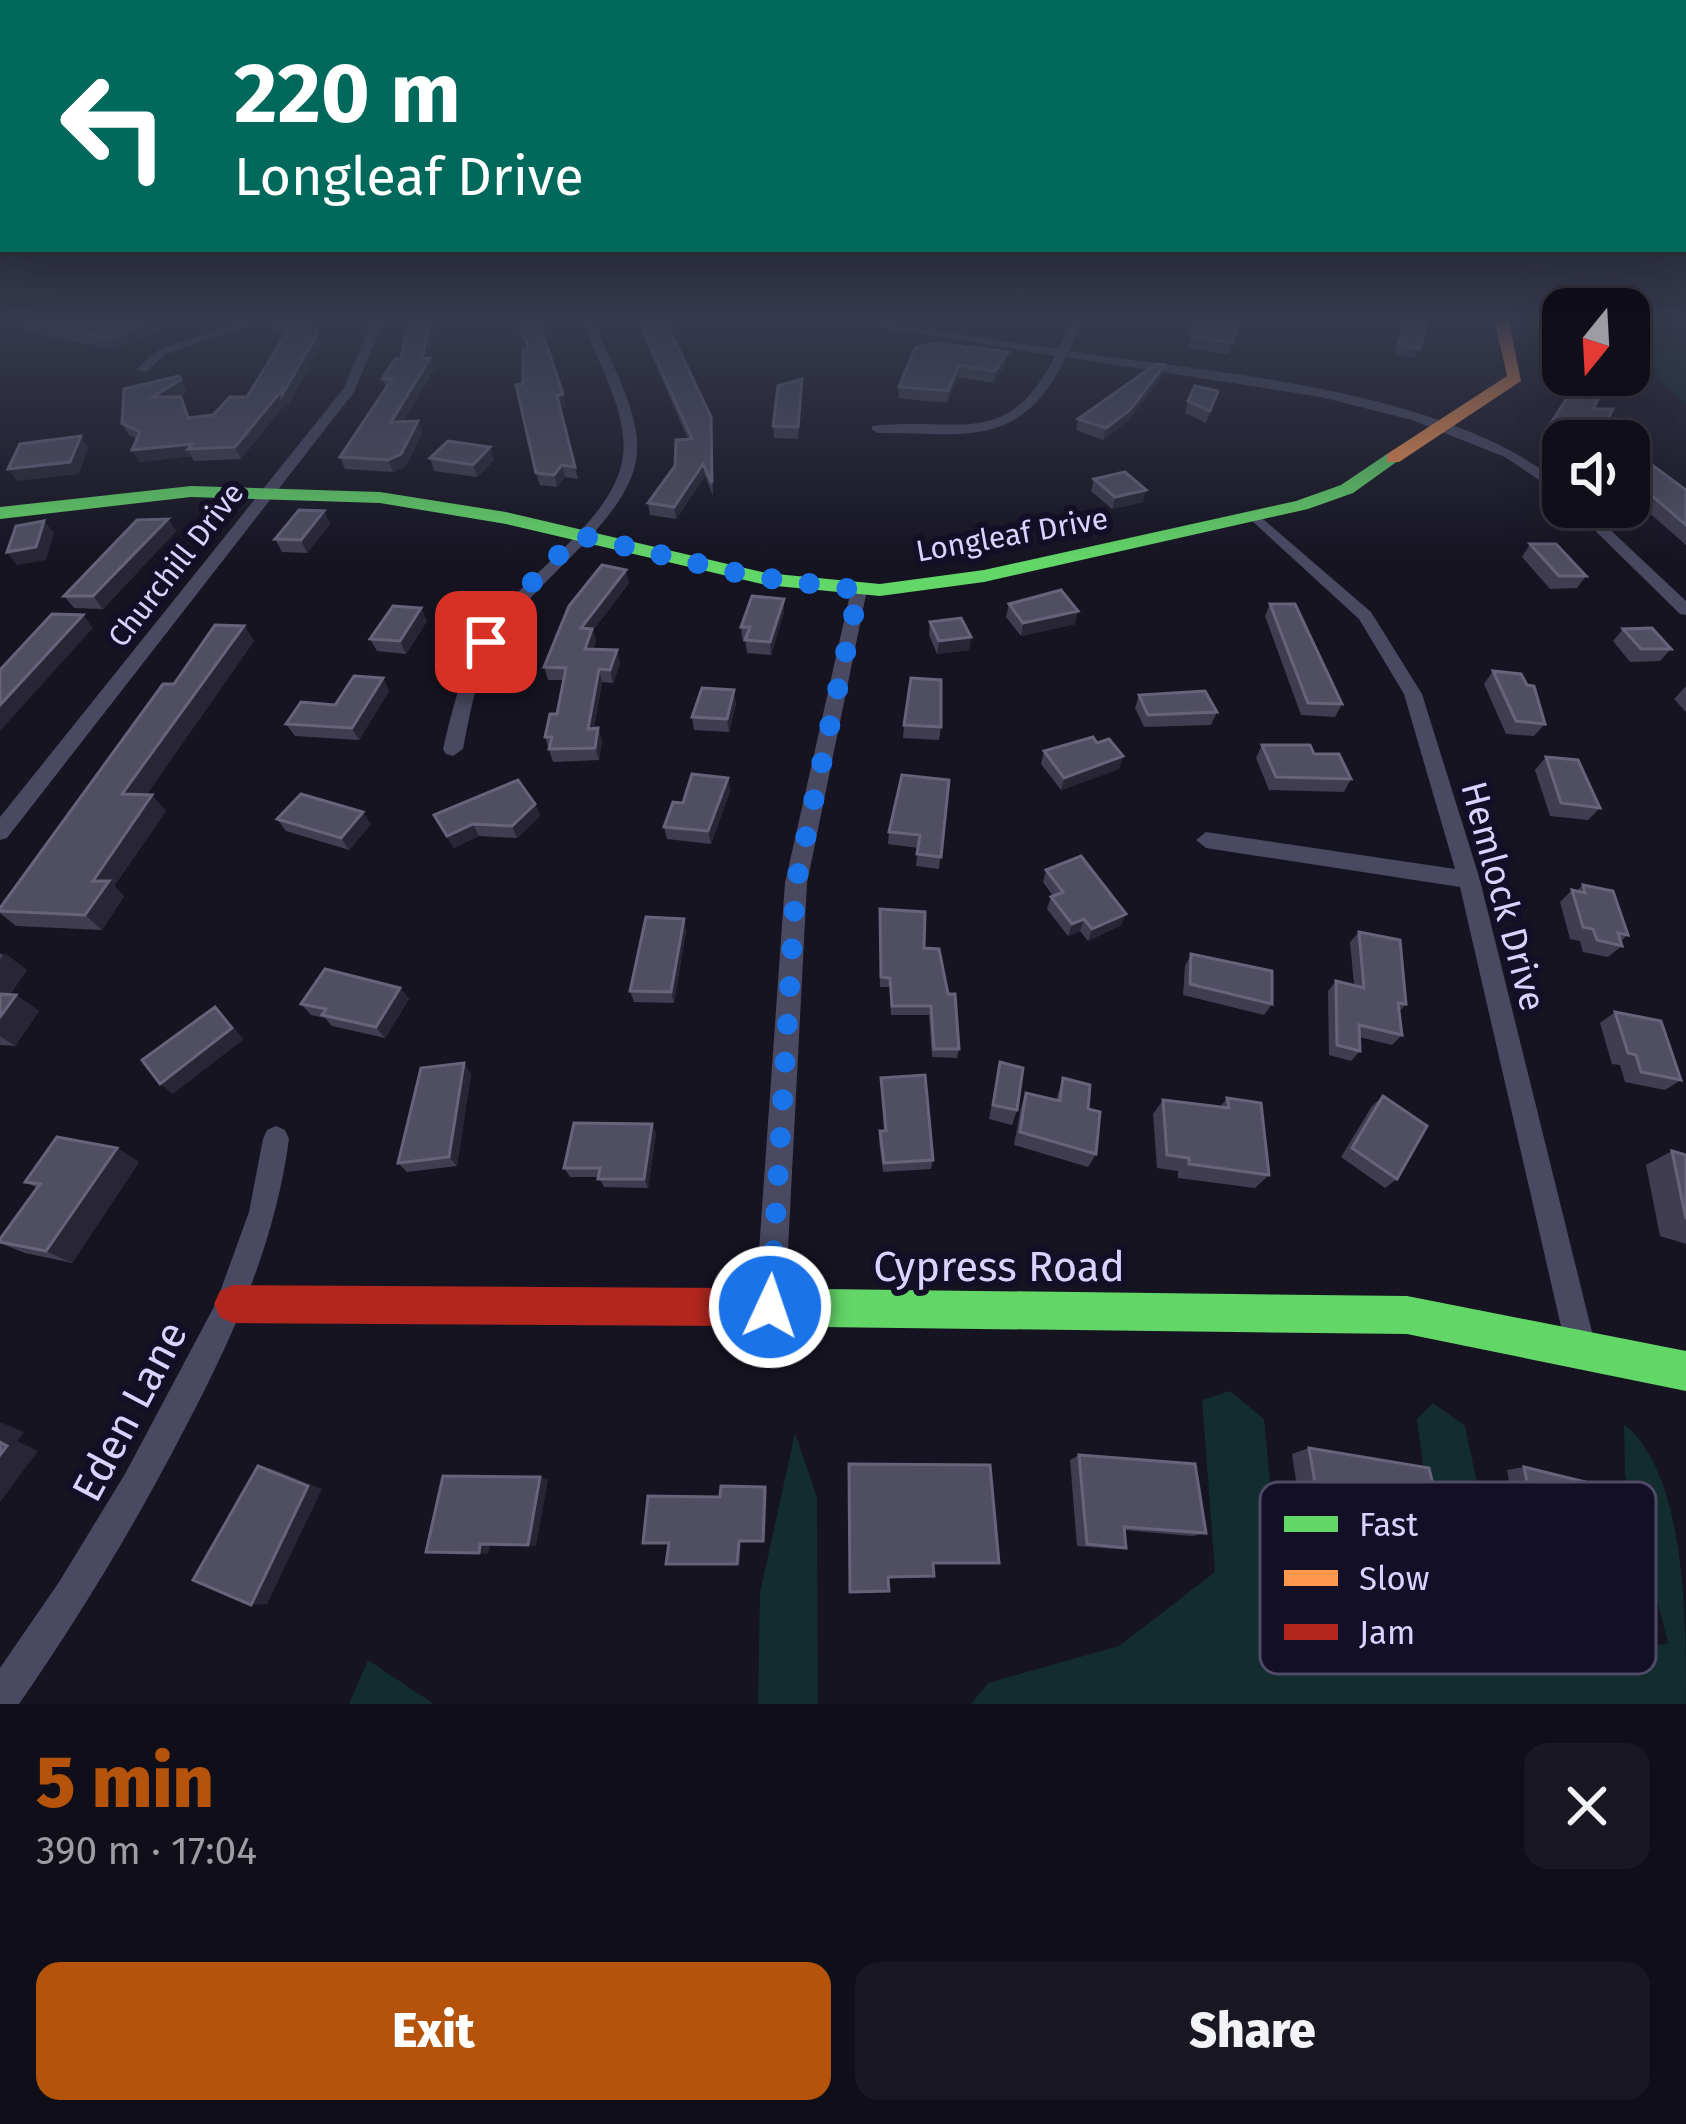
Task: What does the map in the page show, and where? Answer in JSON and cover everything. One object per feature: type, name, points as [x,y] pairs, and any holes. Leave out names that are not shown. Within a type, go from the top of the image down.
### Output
[{"type":"street","name":"Churchill Drive","points":[[0,832],[340,402]]},
{"type":"street","points":[[453,749],[486,642],[524,591],[608,503],[631,460],[617,402]]},
{"type":"street","points":[[878,429],[965,426],[1016,416],[1033,402]]},
{"type":"street","points":[[1353,402],[1444,426],[1503,453],[1542,479]]},
{"type":"street","name":"Longleaf Drive","points":[[0,513],[132,495],[269,490],[405,499],[750,576],[859,590],[947,584],[1256,518],[1347,489],[1480,402]]},
{"type":"street","name":"Hemlock Drive","points":[[1256,518],[1334,584],[1389,650],[1413,694],[1469,880],[1581,1348]]},
{"type":"street","points":[[1600,528],[1686,610]]},
{"type":"street","points":[[770,1307],[796,883],[859,590]]},
{"type":"street","points":[[1206,840],[1469,880]]},
{"type":"street","name":"Eden Lane","points":[[0,1699],[124,1513],[233,1304],[264,1218],[276,1139]]},
{"type":"street","name":"Cypress Road","points":[[233,1304],[1407,1315],[1686,1370]]},
{"type":"green space","points":[[1230,1391],[1264,1419],[1270,1482],[1260,1482],[1260,1674],[1656,1674],[1656,1645],[1668,1643],[1656,1596],[1656,1482],[1627,1482],[1624,1424],[1660,1476],[1671,1511],[1683,1590],[1686,1704],[971,1704],[988,1683],[1119,1646],[1215,1572],[1202,1400]]},
{"type":"green space","points":[[1433,1403],[1465,1426],[1477,1482],[1425,1482],[1417,1419]]},
{"type":"green space","points":[[795,1433],[817,1497],[818,1704],[758,1704],[760,1593]]},
{"type":"green space","points":[[368,1660],[434,1704],[349,1704]]},
{"type":"building","points":[[123,402],[183,402],[188,418],[213,415],[226,402],[273,402],[235,447],[188,449],[192,444],[132,450],[140,432],[122,423]]},
{"type":"building","points":[[377,402],[403,402],[391,422],[418,421],[401,454],[388,460],[340,457]]},
{"type":"building","points":[[520,402],[558,402],[575,467],[562,465],[554,475],[536,473]]},
{"type":"building","points":[[675,402],[704,402],[711,417],[712,483],[703,464],[674,507],[648,503],[675,466],[676,440],[692,439]]},
{"type":"building","points":[[776,402],[800,402],[798,427],[773,426]]},
{"type":"building","points":[[1103,402],[1137,402],[1106,428],[1078,419]]},
{"type":"building","points":[[1189,402],[1214,402],[1210,411]]},
{"type":"building","points":[[1565,402],[1597,402],[1593,409],[1613,409],[1608,420],[1553,420]]},
{"type":"building","points":[[81,436],[70,462],[8,469],[20,444]]},
{"type":"building","points":[[448,441],[490,447],[473,465],[430,458]]},
{"type":"building","points":[[1650,463],[1686,490],[1686,525],[1650,494]]},
{"type":"building","points":[[1125,472],[1146,490],[1115,497],[1094,479]]},
{"type":"building","points":[[299,510],[324,511],[301,540],[275,539]]},
{"type":"building","points":[[168,519],[93,596],[64,596],[137,520]]},
{"type":"building","points":[[44,521],[36,547],[7,552],[16,526]]},
{"type":"building","points":[[1530,544],[1556,544],[1586,576],[1559,576]]},
{"type":"building","points":[[602,565],[626,570],[581,628],[592,629],[585,649],[617,650],[610,670],[599,669],[588,729],[598,728],[595,748],[549,749],[552,737],[545,737],[550,714],[557,714],[566,668],[544,667],[569,606]]},
{"type":"building","points":[[1061,590],[1078,611],[1023,623],[1009,604]]},
{"type":"building","points":[[752,596],[784,599],[770,642],[745,640],[750,627],[741,627]]},
{"type":"building","points":[[1270,604],[1295,604],[1342,704],[1308,703]]},
{"type":"building","points":[[393,606],[421,608],[400,641],[370,639]]},
{"type":"building","points":[[52,614],[83,615],[0,705],[0,670]]},
{"type":"building","points":[[961,618],[971,637],[939,641],[930,622]]},
{"type":"building","points":[[215,625],[244,626],[122,794],[152,795],[93,881],[109,881],[85,915],[0,911],[163,684],[174,684]]},
{"type":"building","points":[[1652,628],[1671,649],[1641,649],[1623,629]]},
{"type":"building","points":[[1493,671],[1521,674],[1527,685],[1534,686],[1545,724],[1516,721]]},
{"type":"building","points":[[354,676],[383,678],[352,728],[286,724],[301,702],[335,705]]},
{"type":"building","points":[[911,678],[941,680],[941,727],[904,725]]},
{"type":"building","points":[[702,688],[734,690],[727,719],[692,717]]},
{"type":"building","points":[[1205,691],[1217,712],[1148,715],[1139,695]]},
{"type":"building","points":[[1093,737],[1097,743],[1109,739],[1123,756],[1064,778],[1044,751]]},
{"type":"building","points":[[1262,745],[1310,745],[1314,754],[1339,754],[1351,779],[1276,777]]},
{"type":"building","points":[[1546,757],[1578,760],[1600,808],[1561,803]]},
{"type":"building","points":[[692,774],[728,778],[708,831],[664,827],[673,802],[683,803]]},
{"type":"building","points":[[902,775],[949,780],[941,857],[917,854],[920,835],[889,832]]},
{"type":"building","points":[[518,780],[535,804],[512,826],[473,824],[447,836],[434,815]]},
{"type":"building","points":[[301,794],[363,812],[341,838],[277,819]]},
{"type":"building","points":[[1081,856],[1126,914],[1092,929],[1084,919],[1072,924],[1051,897],[1063,892],[1046,870]]},
{"type":"building","points":[[1583,885],[1613,891],[1628,935],[1618,933],[1622,946],[1597,940],[1593,929],[1583,927],[1572,890],[1585,893]]},
{"type":"building","points":[[880,909],[925,912],[924,948],[939,949],[948,994],[955,994],[959,1049],[934,1049],[931,1006],[892,1006],[890,978],[881,977]]},
{"type":"building","points":[[646,917],[684,919],[671,992],[630,991]]},
{"type":"building","points":[[1359,932],[1400,940],[1406,1004],[1398,1003],[1402,1035],[1359,1025],[1360,1051],[1337,1045],[1336,981],[1364,988]]},
{"type":"building","points":[[1191,954],[1272,971],[1272,1004],[1190,984]]},
{"type":"building","points":[[325,969],[400,988],[376,1027],[322,1015],[326,1009],[301,1004]]},
{"type":"building","points":[[0,994],[16,995],[0,1017]]},
{"type":"building","points":[[215,1007],[232,1028],[160,1084],[142,1060]]},
{"type":"building","points":[[1615,1012],[1661,1021],[1681,1080],[1641,1072],[1636,1055],[1628,1053]]},
{"type":"building","points":[[1000,1062],[1023,1068],[1017,1110],[993,1105]]},
{"type":"building","points":[[464,1063],[449,1157],[398,1163],[421,1068]]},
{"type":"building","points":[[925,1075],[933,1160],[884,1163],[881,1078]]},
{"type":"building","points":[[1063,1078],[1090,1085],[1088,1109],[1100,1112],[1096,1154],[1020,1132],[1026,1093],[1060,1101]]},
{"type":"building","points":[[1383,1096],[1427,1126],[1397,1179],[1352,1148]]},
{"type":"building","points":[[1227,1098],[1261,1103],[1269,1175],[1189,1164],[1189,1158],[1167,1155],[1163,1100],[1229,1108]]},
{"type":"building","points":[[574,1123],[652,1124],[644,1179],[598,1179],[600,1168],[564,1168]]},
{"type":"building","points":[[57,1137],[117,1148],[46,1251],[0,1242],[40,1184],[25,1182]]},
{"type":"building","points":[[1672,1151],[1686,1155],[1686,1219]]},
{"type":"building","points":[[1309,1448],[1429,1468],[1432,1482],[1315,1482]]},
{"type":"building","points":[[1079,1455],[1195,1464],[1206,1533],[1124,1527],[1126,1548],[1087,1544]]},
{"type":"building","points":[[849,1464],[990,1465],[999,1563],[933,1563],[934,1576],[888,1577],[889,1591],[850,1592]]},
{"type":"building","points":[[258,1466],[308,1486],[251,1605],[193,1580]]},
{"type":"building","points":[[1524,1467],[1585,1482],[1527,1482]]},
{"type":"building","points":[[443,1476],[540,1477],[528,1545],[480,1544],[479,1553],[426,1552]]},
{"type":"building","points":[[721,1486],[765,1487],[763,1541],[739,1541],[737,1564],[666,1564],[669,1543],[643,1543],[648,1496],[720,1497]]},
{"type":"traffic: fast","points":[[0,513],[127,495],[317,492],[506,518],[766,579],[880,590],[984,576],[1301,505],[1347,489],[1393,458]]},
{"type":"traffic: fast","points":[[731,1307],[1407,1315],[1686,1371]]},
{"type":"traffic: slow","points":[[1393,458],[1479,402]]},
{"type":"traffic: jam","points":[[233,1304],[731,1307]]},
{"type":"route","points":[[486,642],[524,591],[578,535],[750,576],[859,590],[796,883],[770,1307]]}]
